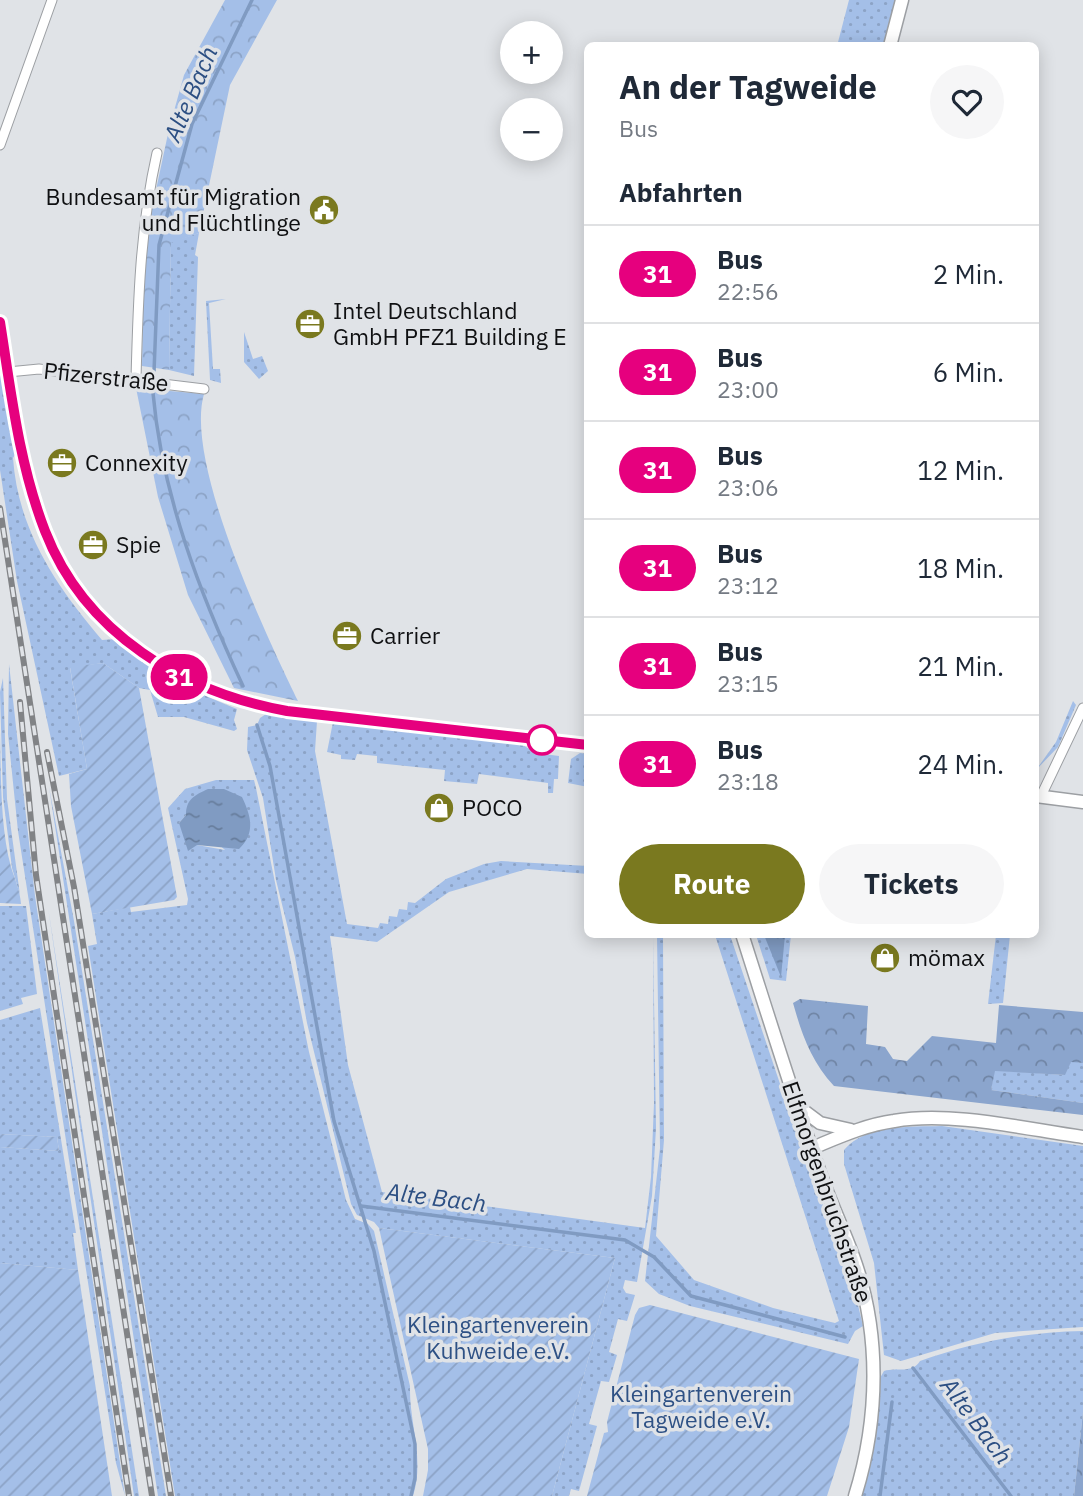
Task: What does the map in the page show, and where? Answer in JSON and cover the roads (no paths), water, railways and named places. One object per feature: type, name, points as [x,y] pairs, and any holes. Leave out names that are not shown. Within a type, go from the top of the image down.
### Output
[{"type":"main road","points":[[891,42],[902,0]]},
{"type":"main road","points":[[1039,796],[1083,802]]},
{"type":"main road","name":"Elfmorgenbruchstraße","points":[[743,938],[812,1148],[853,1256],[871,1335],[871,1416],[855,1496]]},
{"type":"main road","points":[[800,1108],[825,1125],[855,1131]]},
{"type":"main road","points":[[812,1148],[855,1131],[896,1120],[929,1118],[1083,1137]]},
{"type":"street","points":[[0,145],[52,0]]},
{"type":"street","points":[[136,379],[141,242],[157,153]]},
{"type":"street","points":[[0,322],[25,465],[46,534],[62,564],[88,600],[116,631],[154,663],[189,682],[248,704],[287,711],[584,745]]},
{"type":"street","name":"Pfizerstraße","points":[[8,372],[39,369],[204,389]]},
{"type":"street","points":[[1039,794],[1083,708]]},
{"type":"water","points":[[208,789],[224,789],[242,797],[248,811],[250,831],[239,849],[197,845],[188,851],[179,823],[186,815],[192,798]]},
{"type":"water","points":[[765,938],[785,938],[781,977]]},
{"type":"waterway","name":"Alte Bach","points":[[154,372],[159,245],[192,124],[252,0]]},
{"type":"waterway","name":"Alte Bach","points":[[153,393],[165,469],[185,543],[212,616],[243,686]]},
{"type":"waterway","name":"Alte Bach","points":[[257,725],[270,766],[334,1121],[374,1251],[415,1444],[415,1478],[411,1496]]},
{"type":"waterway","name":"Alte Bach","points":[[361,1206],[625,1240],[654,1257],[691,1296],[845,1337]]},
{"type":"waterway","name":"Alte Bach","points":[[913,1368],[1011,1496]]},
{"type":"waterway","points":[[880,1496],[892,1402]]},
{"type":"railway","points":[[0,508],[152,1496]]},
{"type":"railway","points":[[20,702],[36,875],[129,1496]]},
{"type":"railway","points":[[47,752],[74,887],[171,1496]]},
{"type":"place","name":"Bundesamt für Migration und Flüchtlinge","points":[[324,210]]},
{"type":"place","name":"Intel Deutschland GmbH PFZ1 Building E","points":[[310,324]]},
{"type":"place","name":"Connexity","points":[[62,463]]},
{"type":"place","name":"Spie","points":[[93,545]]},
{"type":"place","name":"Carrier","points":[[347,636]]},
{"type":"place","name":"POCO","points":[[439,808]]},
{"type":"place","name":"mömax","points":[[885,958]]},
{"type":"park label","name":"Kleingartenverein Kuhweide e.V.","points":[[498,1338]]},
{"type":"park label","name":"Kleingartenverein Tagweide e.V.","points":[[701,1407]]}]
